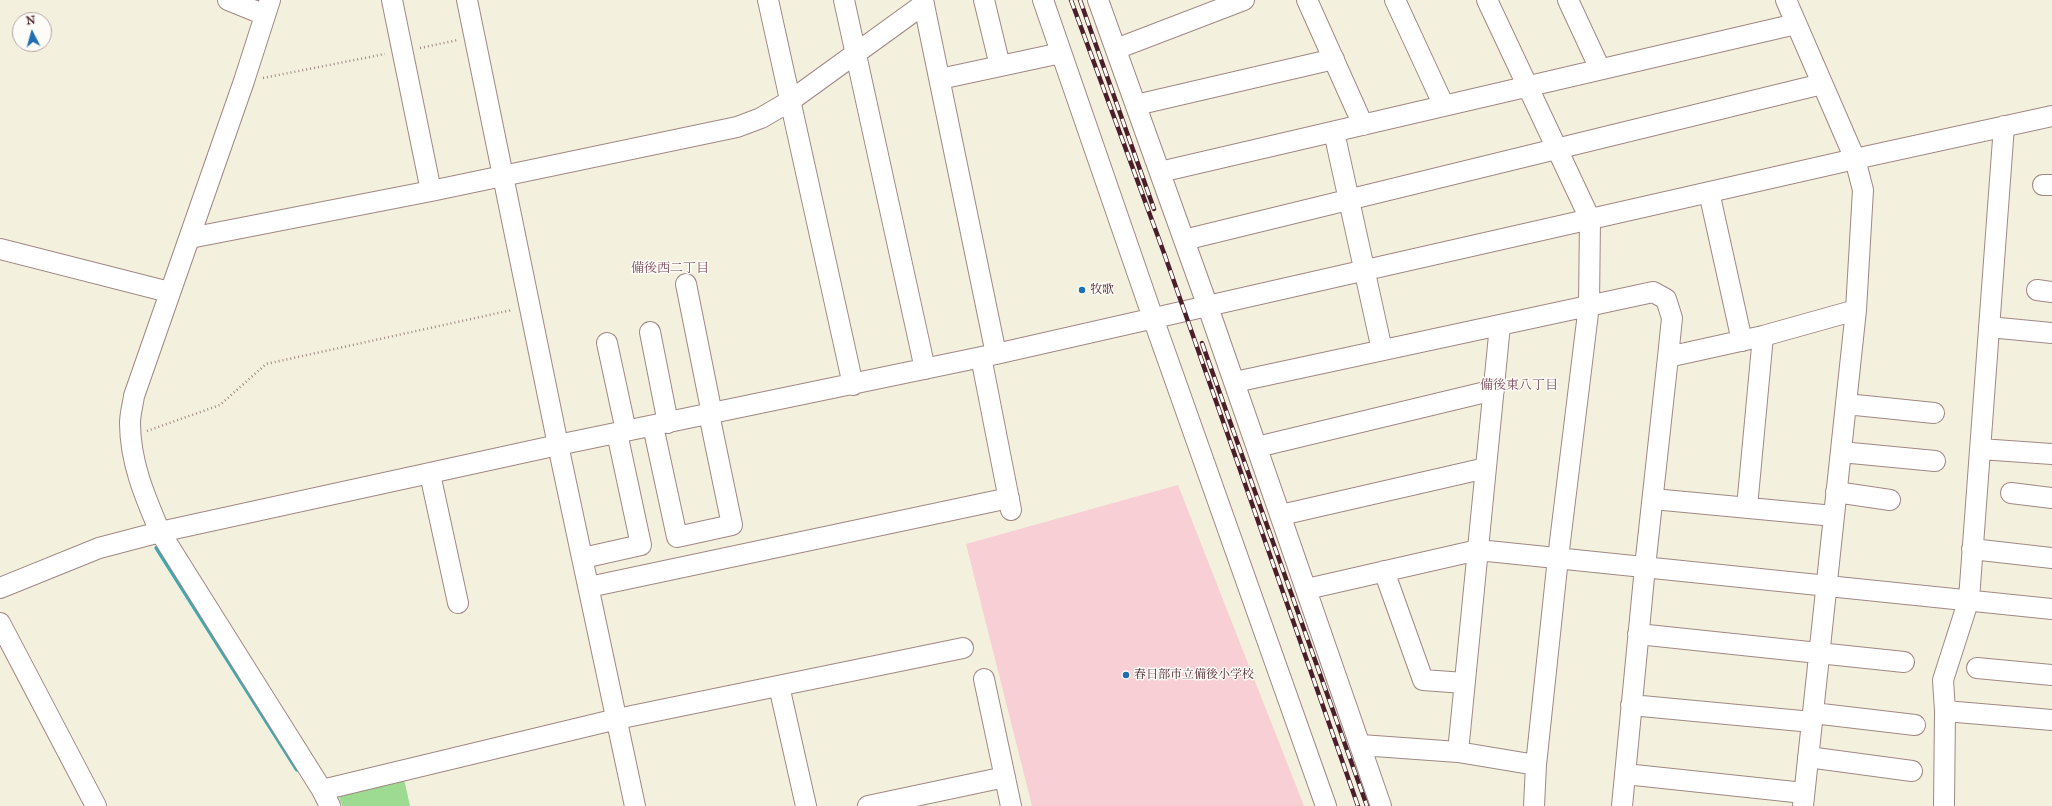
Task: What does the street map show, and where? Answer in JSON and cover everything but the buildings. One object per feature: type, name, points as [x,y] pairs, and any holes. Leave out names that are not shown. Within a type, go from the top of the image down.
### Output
[{"type":"street","points":[[228,0],[268,7],[190,238],[169,292],[134,396],[130,422],[131,437],[142,492],[160,532],[326,798],[617,719],[963,648]]},
{"type":"street","points":[[392,0],[431,191]]},
{"type":"street","points":[[467,0],[476,37],[558,445],[635,806]]},
{"type":"street","points":[[768,0],[853,385]]},
{"type":"street","points":[[844,0],[925,369]]},
{"type":"street","points":[[984,0],[1000,66]]},
{"type":"street","points":[[1043,0],[1152,318],[1326,806]]},
{"type":"street","points":[[1098,0],[1235,382],[1381,806]]},
{"type":"street","points":[[1116,49],[1244,0]]},
{"type":"street","points":[[1307,0],[1363,125]]},
{"type":"street","points":[[1395,0],[1444,106]]},
{"type":"street","points":[[1487,0],[1590,219],[1589,305],[1558,558],[1536,765],[1534,806]]},
{"type":"street","points":[[1625,774],[1804,800],[1818,652],[1827,584],[1856,310],[1863,190],[1855,158],[1786,0]]},
{"type":"street","points":[[1573,1],[1600,69]]},
{"type":"street","points":[[190,238],[431,191],[503,174],[737,127],[761,118],[790,101],[924,2],[940,79],[988,356],[1010,504],[589,587]]},
{"type":"street","points":[[1160,172],[1796,24]]},
{"type":"street","points":[[940,79],[1061,52]]},
{"type":"street","points":[[1136,104],[1334,59]]},
{"type":"street","points":[[1184,240],[1822,84]]},
{"type":"street","points":[[0,588],[99,548],[160,532],[558,445],[988,356],[1152,318],[1208,307],[1855,158],[2052,116]]},
{"type":"street","points":[[1944,806],[1945,711],[1943,680],[1969,599],[2004,126]]},
{"type":"street","points":[[1334,132],[1363,271],[1382,350]]},
{"type":"street","points":[[1709,192],[1742,341]]},
{"type":"street","points":[[0,249],[169,292]]},
{"type":"street","points":[[650,332],[660,424],[677,537],[732,526],[686,284]]},
{"type":"street","points":[[1235,382],[1653,292],[1666,299],[1672,318],[1638,634],[1622,806]]},
{"type":"street","points":[[1668,356],[1763,336],[1856,310]]},
{"type":"street","points":[[1458,752],[1500,324]]},
{"type":"street","points":[[1989,327],[2052,333]]},
{"type":"street","points":[[1747,507],[1763,336]]},
{"type":"street","points":[[583,558],[641,545],[621,432],[608,343]]},
{"type":"street","points":[[1257,447],[1494,390]]},
{"type":"street","points":[[1846,404],[1934,413]]},
{"type":"street","points":[[1980,449],[2052,454]]},
{"type":"street","points":[[1841,452],[1935,461]]},
{"type":"street","points":[[1281,515],[1486,468]]},
{"type":"street","points":[[430,474],[458,603]]},
{"type":"street","points":[[1836,492],[1890,500]]},
{"type":"street","points":[[2011,494],[2052,498]]},
{"type":"street","points":[[1653,499],[1834,516]]},
{"type":"street","points":[[1307,589],[1478,550],[1645,568],[1827,584],[2052,608]]},
{"type":"street","points":[[1972,550],[2052,558]]},
{"type":"street","points":[[1384,571],[1423,680],[1464,684]]},
{"type":"street","points":[[0,623],[96,806]]},
{"type":"street","points":[[1638,634],[1904,662]]},
{"type":"street","points":[[1977,668],[2052,675]]},
{"type":"street","points":[[984,679],[1011,806]]},
{"type":"street","points":[[779,686],[806,806]]},
{"type":"street","points":[[1631,705],[1915,725]]},
{"type":"street","points":[[1945,711],[2052,720]]},
{"type":"street","points":[[1360,746],[1458,752],[1536,765]]},
{"type":"street","points":[[1808,757],[1912,771]]},
{"type":"street","points":[[868,806],[1005,777]]},
{"type":"path","points":[[244,81],[476,37]]},
{"type":"path","points":[[131,437],[220,405],[266,364],[530,306]]},
{"type":"shaded area","name":"春日部市立備後小学校","points":[[1178,485],[1304,806],[1032,806],[966,544]]},
{"type":"green space","points":[[404,779],[410,806],[342,806],[338,794]]},
{"type":"waterway","points":[[157,548],[297,769]]},
{"type":"railway","points":[[1071,0],[1164,253],[1358,806]]},
{"type":"railway","points":[[1080,0],[1154,209]]},
{"type":"railway","points":[[1202,343],[1367,806]]},
{"type":"place","name":"牧歌","points":[[1082,290]]},
{"type":"place","name":"春日部市立備後小学校","points":[[1126,675]]},
{"type":"district","name":"備後西二丁目","points":[[670,269]]},
{"type":"district","name":"備後東八丁目","points":[[1519,386]]}]
